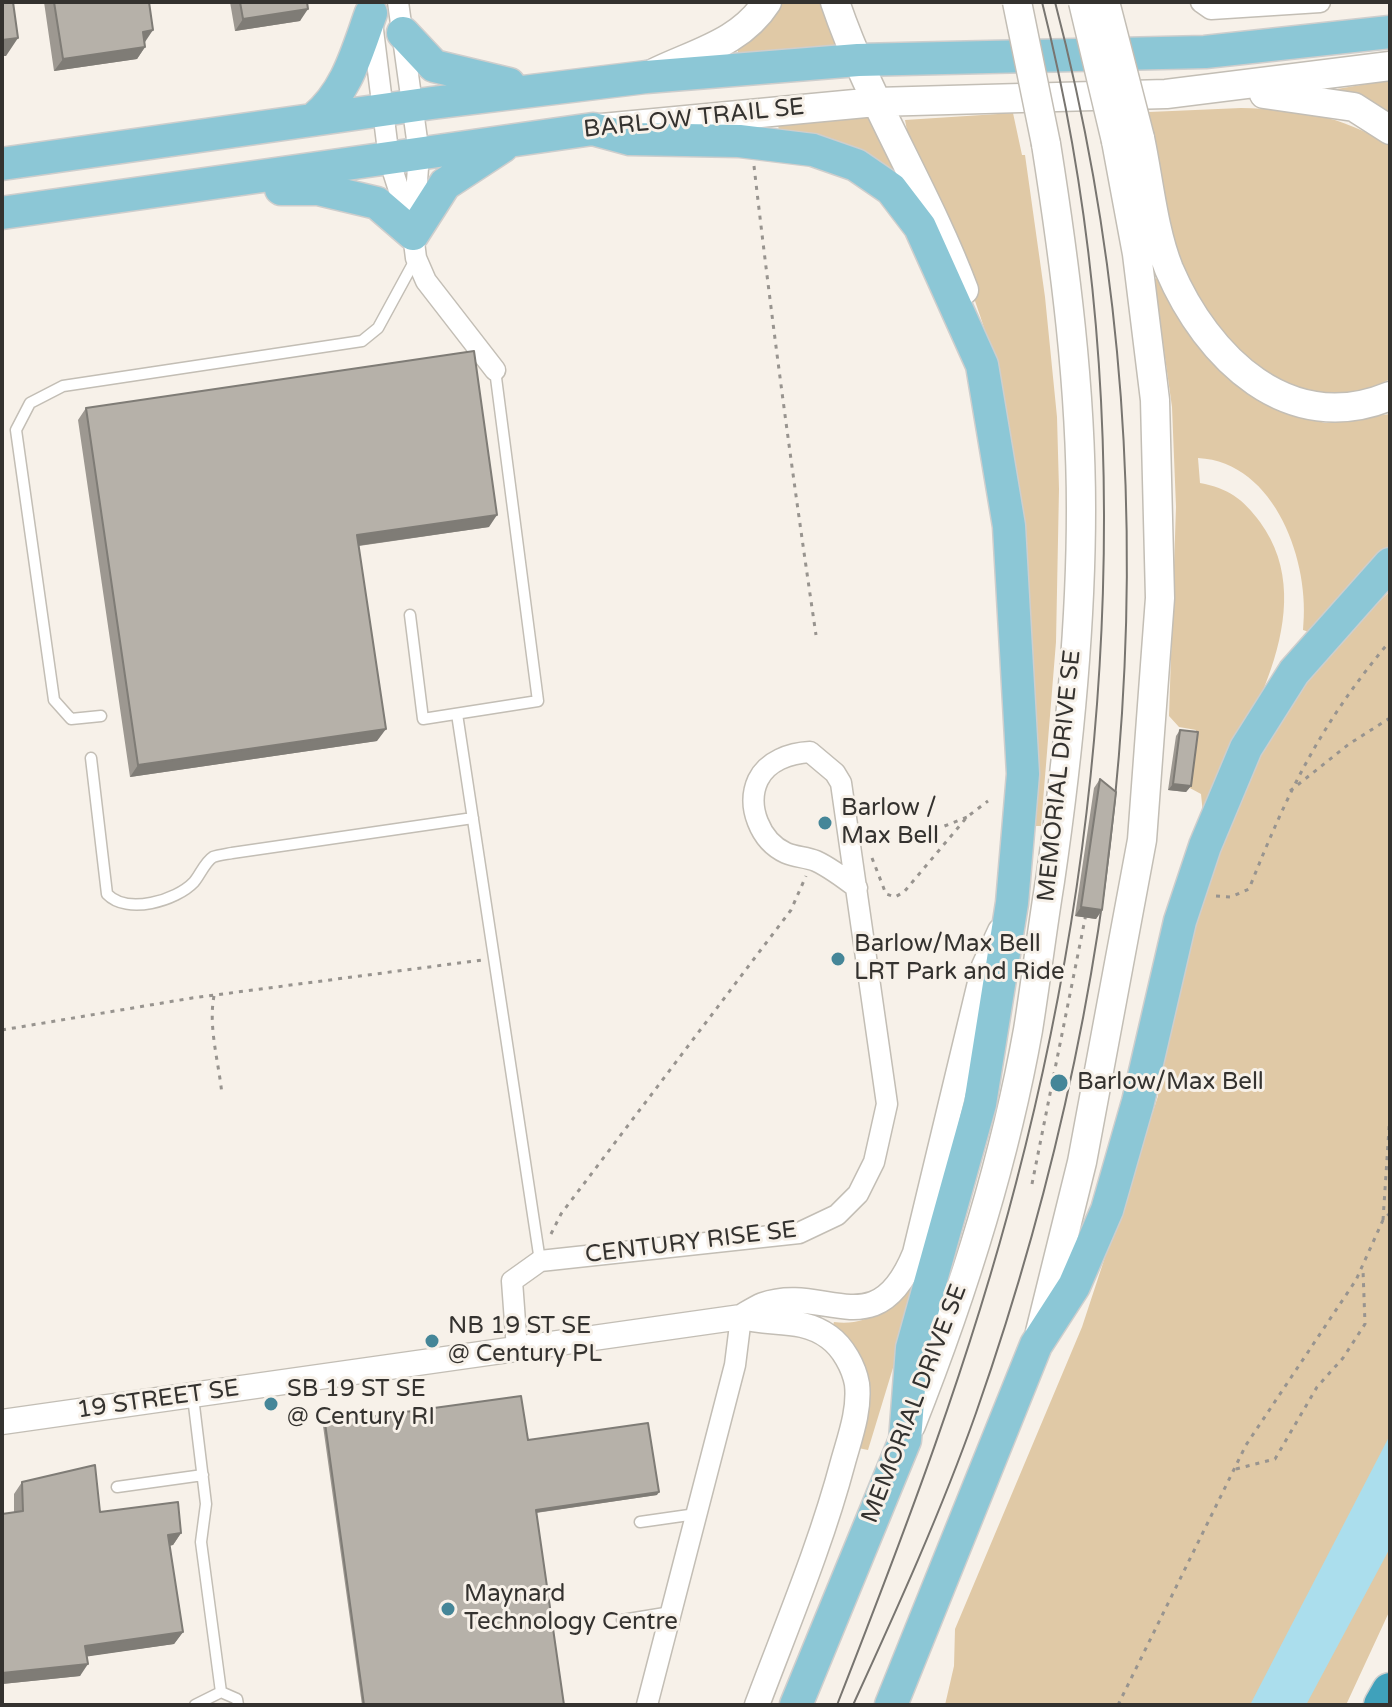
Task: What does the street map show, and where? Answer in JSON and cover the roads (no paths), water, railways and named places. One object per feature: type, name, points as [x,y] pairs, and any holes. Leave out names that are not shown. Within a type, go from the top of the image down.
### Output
[{"type":"highway","points":[[1382,1705],[1390,1691]]},
{"type":"main road","points":[[646,77],[724,44],[758,17],[767,2]]},
{"type":"main road","points":[[835,2],[876,102],[935,218],[964,289],[982,365],[1009,526],[1018,640],[1023,774],[1012,903],[980,1104],[912,1348],[905,1440]]},
{"type":"main road","name":"MEMORIAL DRIVE SE","points":[[796,1705],[905,1440],[954,1308],[1002,1142],[1027,1032],[1062,800],[1078,620],[1081,508],[1077,409],[1059,222],[1017,2]]},
{"type":"main road","points":[[1083,2],[1169,268],[1201,327],[1248,377],[1287,401],[1331,409],[1374,402],[1390,396]]},
{"type":"main road","points":[[891,1705],[1036,1345],[1082,1162],[1142,840],[1160,598],[1155,400],[1137,254],[1128,140],[1105,2]]},
{"type":"main road","points":[[314,119],[332,104],[346,80],[379,6]]},
{"type":"main road","name":"BARLOW TRAIL SE","points":[[2,164],[532,89],[646,77],[858,60],[1180,53],[1390,32]]},
{"type":"main road","points":[[403,33],[434,66],[532,89]]},
{"type":"main road","name":"BARLOW TRAIL SE","points":[[2,213],[593,129],[876,102],[1023,100],[1212,90],[1390,66]]},
{"type":"main road","points":[[1212,90],[1311,98],[1354,107],[1390,130]]},
{"type":"main road","points":[[593,129],[630,139],[751,142],[835,155],[891,189],[920,227],[982,365]]},
{"type":"main road","points":[[176,189],[213,192],[293,188],[342,194],[377,203],[415,246],[445,184],[509,142]]},
{"type":"main road","points":[[1036,1345],[1074,1286],[1107,1210],[1138,1102],[1180,921],[1205,846],[1246,748],[1294,672],[1390,564]]},
{"type":"street","points":[[1201,2],[1211,9],[1320,2]]},
{"type":"street","points":[[379,6],[403,33],[399,108],[415,246]]},
{"type":"street","points":[[379,6],[399,108],[415,246],[426,281],[495,370]]},
{"type":"street","name":"CENTURY RISE SE","points":[[540,1261],[799,1233],[837,1215],[858,1194],[874,1162],[887,1104],[857,888],[841,783],[823,761],[810,752],[795,753],[763,770],[756,784],[755,821],[769,840],[785,852],[814,860],[857,888]]},
{"type":"street","points":[[741,1317],[764,1304],[790,1301],[835,1308],[862,1307],[885,1296],[904,1279],[915,1253],[984,966],[1012,903]]},
{"type":"street","points":[[517,1349],[512,1281],[540,1261]]},
{"type":"street","points":[[647,1705],[735,1365],[741,1317]]},
{"type":"street","points":[[741,1317],[766,1323],[810,1325],[831,1339],[846,1356],[857,1382],[856,1413],[831,1510],[757,1705]]},
{"type":"street","name":"19 STREET SE","points":[[2,1422],[741,1317]]},
{"type":"lane","points":[[101,716],[71,719],[54,700],[16,430],[30,403],[63,386],[362,341],[378,328],[415,246]]},
{"type":"lane","points":[[410,615],[423,719],[538,701],[495,370]]},
{"type":"lane","points":[[457,714],[540,1261]]},
{"type":"lane","points":[[91,758],[107,894],[114,902],[138,905],[175,896],[192,884],[212,857],[473,818]]},
{"type":"lane","points":[[193,1395],[206,1504],[201,1542],[221,1692]]},
{"type":"lane","points":[[117,1487],[203,1475]]},
{"type":"lane","points":[[640,1522],[696,1514]]},
{"type":"lane","points":[[622,1620],[671,1612]]},
{"type":"lane","points":[[195,1705],[221,1692]]},
{"type":"lane","points":[[221,1692],[237,1699],[238,1705]]},
{"type":"water","points":[[1390,1435],[1390,1548],[1306,1705],[1250,1705]]},
{"type":"tram line","points":[[837,1705],[957,1381],[1016,1183],[1050,1038],[1076,891],[1094,743],[1103,593],[1103,444],[1093,295],[1073,147],[1042,2]]},
{"type":"tram line","points":[[853,1705],[948,1487],[976,1413],[1030,1241],[1073,1066],[1104,890],[1122,713],[1127,535],[1117,357],[1094,179],[1055,2]]},
{"type":"place","name":"Barlow / Max Bell","points":[[825,823]]},
{"type":"place","name":"Barlow/Max Bell LRT Park and Ride","points":[[838,959]]},
{"type":"place","name":"Barlow/Max Bell","points":[[1059,1083]]},
{"type":"place","name":"NB 19 ST SE @ Century PL","points":[[432,1341]]},
{"type":"place","name":"SB 19 ST SE @ Century RI","points":[[271,1404]]},
{"type":"place","name":"Maynard Technology Centre","points":[[448,1609]]}]
